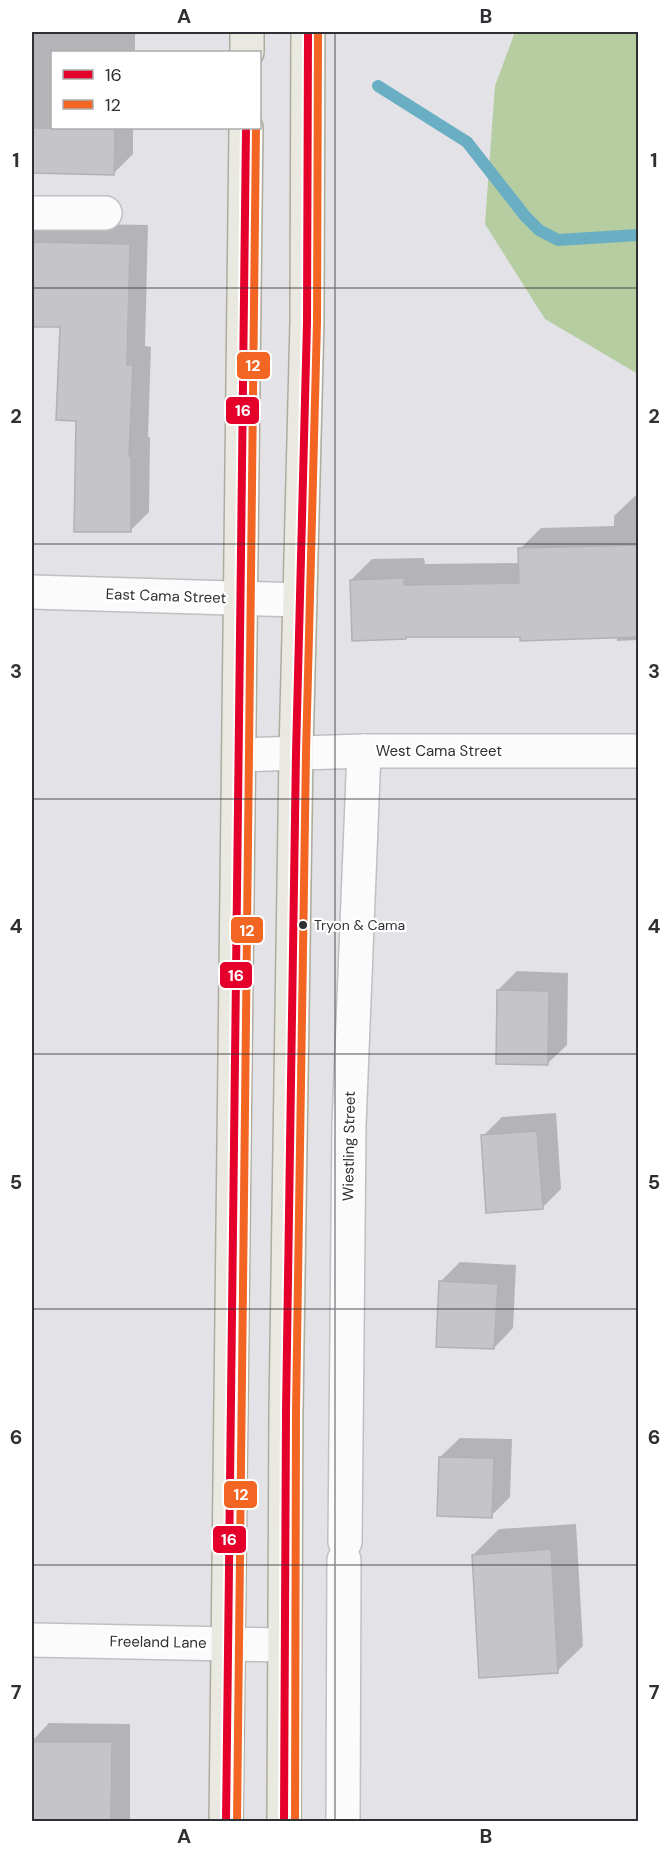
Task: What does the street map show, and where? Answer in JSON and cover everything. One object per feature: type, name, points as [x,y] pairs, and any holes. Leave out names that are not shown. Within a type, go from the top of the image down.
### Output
[{"type":"main road","points":[[247,32],[247,51]]},
{"type":"main road","points":[[284,1821],[284,1645],[296,753],[307,322],[308,32]]},
{"type":"main road","points":[[226,1821],[246,129]]},
{"type":"street","points":[[32,213],[105,213]]},
{"type":"street","name":"East Cama Street","points":[[32,592],[300,600]]},
{"type":"street","name":"West Cama Street","points":[[239,755],[639,751]]},
{"type":"street","name":"Wiestling Street","points":[[343,1821],[349,1125],[364,752]]},
{"type":"street","name":"Freeland Lane","points":[[32,1640],[284,1645]]},
{"type":"green space","points":[[515,32],[638,32],[638,374],[545,319],[485,224],[495,86]]},
{"type":"building","points":[[32,128],[115,129],[114,175],[32,173]]},
{"type":"building","points":[[32,242],[130,244],[127,365],[133,365],[129,456],[131,456],[131,532],[74,532],[76,421],[56,420],[60,327],[32,327]]},
{"type":"building","points":[[639,545],[639,637],[520,641],[520,637],[406,637],[406,639],[352,641],[350,580],[404,578],[404,585],[519,583],[518,548]]},
{"type":"building","points":[[497,990],[549,991],[548,1065],[496,1064]]},
{"type":"building","points":[[537,1131],[543,1209],[486,1213],[481,1135]]},
{"type":"building","points":[[439,1281],[498,1284],[494,1349],[436,1347]]},
{"type":"building","points":[[439,1457],[494,1458],[492,1518],[437,1516]]},
{"type":"building","points":[[551,1549],[558,1673],[479,1678],[472,1555]]},
{"type":"building","points":[[32,1742],[112,1742],[111,1821],[32,1821]]},
{"type":"waterway","points":[[378,86],[467,142],[525,216],[539,230],[558,240],[638,235]]},
{"type":"transit line","name":"16","points":[[284,1822],[286,1411],[296,753],[307,322],[308,32]]},
{"type":"transit line","name":"12","points":[[295,1822],[296,1411],[306,753],[317,322],[318,32]]},
{"type":"transit line","name":"16","points":[[226,1822],[246,129]]},
{"type":"transit line","name":"12","points":[[237,1822],[256,129]]},
{"type":"place","name":"Tryon & Cama","points":[[303,925]]}]
